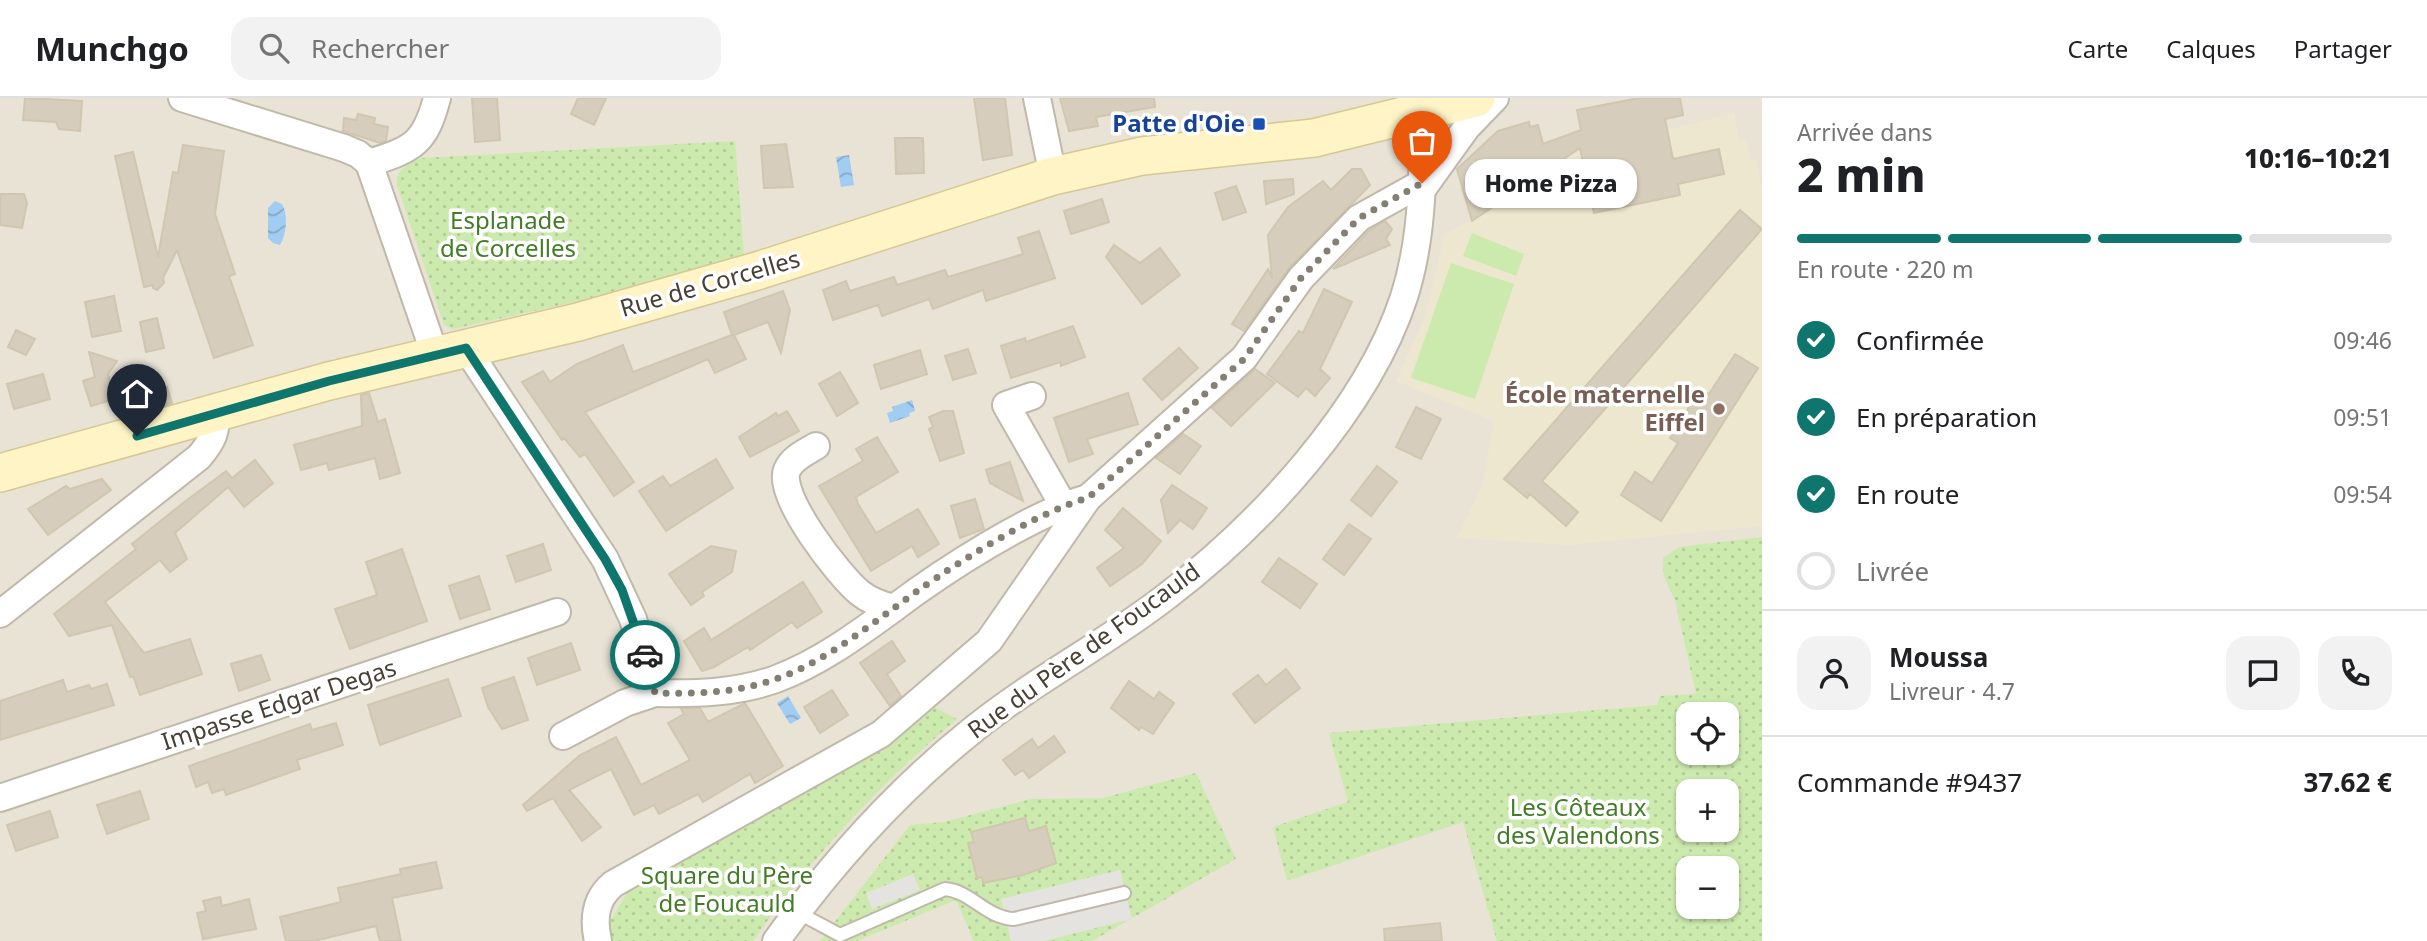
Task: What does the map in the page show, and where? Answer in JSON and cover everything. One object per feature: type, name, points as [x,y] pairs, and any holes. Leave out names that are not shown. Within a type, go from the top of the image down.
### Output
[{"type":"main road","name":"Rue de Corcelles","points":[[0,473],[214,412],[451,351],[578,322],[757,271],[1052,176],[1143,156],[1314,138],[1443,103]]},
{"type":"street","points":[[181,98],[344,148],[369,163],[451,351],[605,559],[633,619],[655,693]]},
{"type":"street","points":[[369,163],[419,140],[428,128],[436,98]]},
{"type":"street","points":[[1037,98],[1052,176]]},
{"type":"street","name":"Rue du Père de Foucauld","points":[[1422,187],[1467,127],[1495,98]]},
{"type":"street","name":"Rue du Père de Foucauld","points":[[776,941],[797,912],[868,829],[940,758],[1037,683],[1167,596],[1214,557],[1280,492],[1357,392],[1393,326],[1411,267],[1422,187],[1443,103]]},
{"type":"street","points":[[563,736],[625,703],[655,693],[729,691],[774,680],[864,632],[950,569],[1076,502],[1244,359],[1301,278],[1359,218],[1422,187]]},
{"type":"street","points":[[1032,396],[995,411],[1076,502]]},
{"type":"street","points":[[0,614],[199,457],[216,429],[214,412]]},
{"type":"street","points":[[816,446],[795,459],[787,470],[786,483],[792,503],[853,586],[867,598],[894,608]]},
{"type":"street","points":[[598,941],[596,911],[600,900],[613,884],[881,734],[989,641],[1076,502]]},
{"type":"street","name":"Impasse Edgar Degas","points":[[0,799],[557,612]]},
{"type":"lane","points":[[797,912],[840,935],[945,889],[955,890],[1001,919],[1014,919],[1124,893]]},
{"type":"shaded area","points":[[0,98],[1762,98],[1762,941],[0,941]]},
{"type":"shaded area","points":[[1734,113],[1739,141],[1746,140],[1751,161],[1756,160],[1762,188],[1762,526],[1569,545],[1457,538],[1483,484],[1494,421],[1396,381],[1425,317],[1445,234],[1491,210],[1570,155]]},
{"type":"shaded area","points":[[1120,870],[1132,919],[1044,941],[1011,941],[1001,899]]},
{"type":"shaded area","points":[[913,874],[920,890],[872,909],[866,893]]},
{"type":"green space","name":"Esplanade de Corcelles","points":[[735,141],[744,256],[637,288],[453,329],[444,325],[397,185],[400,171],[407,165],[421,158]]},
{"type":"green space","points":[[1472,233],[1524,254],[1516,276],[1463,256]]},
{"type":"green space","points":[[1451,263],[1514,284],[1475,399],[1411,378]]},
{"type":"green space","name":"Les Côteaux des Valendons","points":[[1762,537],[1762,941],[1497,941],[1463,822],[1287,881],[1273,827],[1348,802],[1329,733],[1657,705],[1660,696],[1696,694],[1675,600],[1664,577],[1663,558],[1679,547]]},
{"type":"green space","name":"Square du Père de Foucauld","points":[[932,706],[957,719],[873,796],[798,881],[753,941],[609,941],[610,921],[627,893],[734,825],[745,826]]},
{"type":"green space","points":[[1196,773],[1236,859],[1092,941],[974,941],[956,900],[857,941],[820,941],[910,825],[944,822],[1031,799],[1103,798]]},
{"type":"water","points":[[849,155],[854,185],[841,187],[836,157]]},
{"type":"water","points":[[275,201],[282,204],[286,218],[280,245],[268,238],[268,208]]},
{"type":"water","points":[[912,400],[915,411],[909,413],[910,416],[890,423],[887,413],[893,411],[892,407]]},
{"type":"water","points":[[788,696],[801,718],[790,724],[777,703]]},
{"type":"building","points":[[25,98],[82,101],[80,131],[59,129],[56,122],[23,120]]},
{"type":"building","points":[[472,98],[497,98],[500,140],[475,142]]},
{"type":"building","points":[[578,98],[606,98],[594,125],[571,114]]},
{"type":"building","points":[[974,98],[1005,98],[1012,155],[983,160]]},
{"type":"building","points":[[1060,98],[1154,98],[1155,107],[1096,117],[1098,126],[1069,131]]},
{"type":"building","points":[[1639,98],[1680,98],[1683,115],[1665,119],[1673,159],[1719,149],[1724,174],[1678,184],[1680,195],[1594,213],[1580,148],[1472,221],[1457,169],[1498,131],[1529,122],[1530,127],[1538,125],[1543,144],[1581,130],[1577,110]]},
{"type":"building","points":[[358,114],[375,118],[374,124],[388,127],[386,141],[380,143],[343,131],[344,118],[356,120]]},
{"type":"building","points":[[895,138],[923,138],[924,173],[896,174]]},
{"type":"building","points":[[786,144],[793,187],[764,188],[761,146]]},
{"type":"building","points":[[183,145],[224,151],[215,214],[235,274],[229,276],[253,345],[214,358],[177,250],[163,278],[164,283],[157,290],[153,285],[144,287],[115,156],[133,152],[158,257],[173,172],[178,173]]},
{"type":"building","points":[[1352,169],[1361,169],[1370,185],[1290,267],[1244,331],[1232,324],[1268,269],[1272,278],[1268,235],[1288,207],[1323,181],[1331,190]]},
{"type":"building","points":[[1293,179],[1294,194],[1266,204],[1264,181]]},
{"type":"building","points":[[1236,186],[1246,212],[1223,220],[1215,193]]},
{"type":"building","points":[[0,194],[24,194],[27,203],[22,228],[0,225]]},
{"type":"building","points":[[1102,199],[1109,222],[1071,234],[1064,211]]},
{"type":"building","points":[[1740,210],[1762,229],[1542,481],[1578,512],[1566,526],[1530,494],[1527,498],[1504,479]]},
{"type":"building","points":[[1385,221],[1392,229],[1386,239],[1390,245],[1333,269],[1369,231]]},
{"type":"building","points":[[1039,231],[1055,278],[986,301],[983,290],[933,309],[929,299],[882,316],[878,305],[833,320],[823,290],[846,281],[850,291],[894,277],[897,285],[945,270],[948,277],[1023,254],[1018,238]]},
{"type":"building","points":[[1114,245],[1140,263],[1160,248],[1180,275],[1142,304],[1106,257]]},
{"type":"building","points":[[1324,289],[1352,302],[1320,369],[1330,378],[1315,396],[1306,388],[1298,397],[1267,374],[1299,331],[1303,333]]},
{"type":"building","points":[[783,291],[790,310],[781,353],[768,322],[734,335],[746,359],[715,373],[708,359],[585,412],[634,482],[614,496],[585,454],[580,457],[564,438],[562,440],[522,382],[543,371],[550,382],[577,364],[623,345],[633,372],[732,335],[724,312]]},
{"type":"building","points":[[114,296],[121,331],[92,337],[85,302]]},
{"type":"building","points":[[157,318],[164,348],[146,352],[140,322]]},
{"type":"building","points":[[1073,326],[1085,357],[1061,366],[1060,362],[1011,378],[1001,346],[1025,338],[1026,342]]},
{"type":"building","points":[[16,330],[35,339],[26,355],[8,347]]},
{"type":"building","points":[[1179,348],[1198,368],[1162,400],[1143,379]]},
{"type":"building","points":[[968,349],[976,373],[953,380],[945,356]]},
{"type":"building","points":[[920,350],[927,374],[881,389],[874,365]]},
{"type":"building","points":[[89,352],[117,361],[108,374],[115,399],[91,406],[83,381],[95,377]]},
{"type":"building","points":[[1735,354],[1758,368],[1661,521],[1621,495],[1635,472],[1652,483],[1678,443],[1670,438],[1700,389],[1709,394]]},
{"type":"building","points":[[1255,369],[1275,383],[1231,426],[1212,408]]},
{"type":"building","points":[[840,372],[858,403],[837,416],[819,384]]},
{"type":"building","points":[[43,374],[50,399],[14,409],[7,384]]},
{"type":"building","points":[[167,387],[172,403],[151,409],[148,393]]},
{"type":"building","points":[[369,393],[378,422],[385,419],[400,473],[380,479],[375,458],[329,470],[327,463],[301,470],[294,445],[362,426],[361,395]]},
{"type":"building","points":[[1128,393],[1138,424],[1087,439],[1093,454],[1069,462],[1054,418]]},
{"type":"building","points":[[1416,407],[1441,419],[1421,459],[1396,447]]},
{"type":"building","points":[[787,411],[799,431],[750,457],[739,437],[776,413],[778,416]]},
{"type":"building","points":[[943,411],[953,411],[964,453],[940,461],[929,429],[933,427],[929,417]]},
{"type":"building","points":[[1183,434],[1201,446],[1180,474],[1156,458]]},
{"type":"building","points":[[877,437],[898,472],[856,497],[858,504],[876,533],[918,509],[939,544],[918,557],[912,546],[871,571],[819,486],[863,461],[856,449]]},
{"type":"building","points":[[716,459],[733,488],[666,531],[639,491],[663,476],[670,486]]},
{"type":"building","points":[[255,460],[273,483],[244,507],[228,487],[175,533],[187,559],[170,572],[160,560],[105,602],[144,653],[190,639],[202,674],[140,695],[133,676],[130,677],[112,625],[69,636],[54,614],[136,549],[132,544],[183,503],[226,471],[232,478]]},
{"type":"building","points":[[1010,462],[1023,501],[990,483],[986,470]]},
{"type":"building","points":[[1377,466],[1397,482],[1371,516],[1351,500]]},
{"type":"building","points":[[102,479],[111,490],[48,535],[28,509],[66,486],[70,489]]},
{"type":"building","points":[[1172,485],[1207,508],[1193,529],[1180,520],[1168,533],[1161,500]]},
{"type":"building","points":[[975,499],[984,529],[960,538],[951,506]]},
{"type":"building","points":[[1123,508],[1161,541],[1142,564],[1110,586],[1097,568],[1124,548],[1105,530]]},
{"type":"building","points":[[1349,524],[1371,539],[1344,575],[1323,559]]},
{"type":"building","points":[[543,544],[551,570],[516,582],[507,556]]},
{"type":"building","points":[[711,546],[736,551],[732,572],[702,592],[704,596],[691,605],[669,574]]},
{"type":"building","points":[[402,549],[427,621],[350,649],[335,609],[377,595],[366,562]]},
{"type":"building","points":[[1279,558],[1317,584],[1300,608],[1262,582]]},
{"type":"building","points":[[479,576],[490,609],[460,619],[449,586]]},
{"type":"building","points":[[803,582],[822,612],[797,628],[792,622],[750,650],[748,647],[702,671],[684,641],[704,628],[711,640]]},
{"type":"building","points":[[892,641],[905,661],[887,674],[901,696],[890,706],[860,663]]},
{"type":"building","points":[[571,643],[580,670],[537,685],[528,658]]},
{"type":"building","points":[[261,655],[270,680],[239,691],[231,664]]},
{"type":"building","points":[[1286,669],[1300,688],[1255,723],[1233,694],[1258,675],[1266,685]]},
{"type":"building","points":[[514,677],[528,720],[502,729],[488,707],[482,688]]},
{"type":"building","points":[[448,679],[461,716],[380,745],[368,705]]},
{"type":"building","points":[[63,680],[67,692],[89,685],[91,689],[107,684],[114,705],[0,740],[0,701]]},
{"type":"building","points":[[1129,681],[1154,699],[1159,692],[1174,703],[1153,734],[1141,727],[1139,730],[1111,708]]},
{"type":"building","points":[[832,690],[848,715],[820,733],[804,707]]},
{"type":"building","points":[[745,703],[783,766],[755,783],[750,774],[703,802],[698,794],[659,814],[654,805],[634,815],[611,769],[569,790],[601,827],[582,841],[553,798],[527,811],[523,805],[580,755],[616,737],[641,785],[690,760],[668,723],[684,714],[681,709],[700,708],[708,722]]},
{"type":"building","points":[[336,723],[343,745],[297,760],[300,769],[226,795],[224,789],[212,793],[208,782],[196,787],[189,766],[310,724],[312,730]]},
{"type":"building","points":[[1054,736],[1065,752],[1029,778],[1023,770],[1015,775],[1003,760],[1032,739],[1038,748]]},
{"type":"building","points":[[140,791],[149,819],[107,834],[97,805]]},
{"type":"building","points":[[50,811],[58,837],[16,851],[7,825]]},
{"type":"building","points":[[1025,818],[1029,831],[1046,826],[1056,863],[1023,875],[983,883],[982,877],[977,878],[968,843],[974,842],[971,832]]},
{"type":"building","points":[[436,862],[442,888],[392,898],[401,941],[380,941],[376,926],[314,941],[286,941],[280,917],[341,902],[338,888],[401,874],[400,869]]},
{"type":"building","points":[[220,897],[222,906],[249,899],[256,929],[203,939],[197,913],[206,911],[203,901]]},
{"type":"building","points":[[1440,923],[1442,941],[1385,941],[1384,929]]},
{"type":"way so far","points":[[645,655],[655,693],[720,692],[774,680],[792,673],[864,632],[950,569],[1063,505],[1088,498],[1244,359],[1301,278],[1359,218],[1422,183]]},
{"type":"place","name":"Patte d'Oie","points":[[1259,124]]},
{"type":"place","name":"Home Pizza","points":[[1422,183]]},
{"type":"place","name":"École maternelle Eiffel","points":[[1719,409]]},
{"type":"route","points":[[137,436],[329,381],[466,348],[605,559],[622,590],[645,655]]}]
